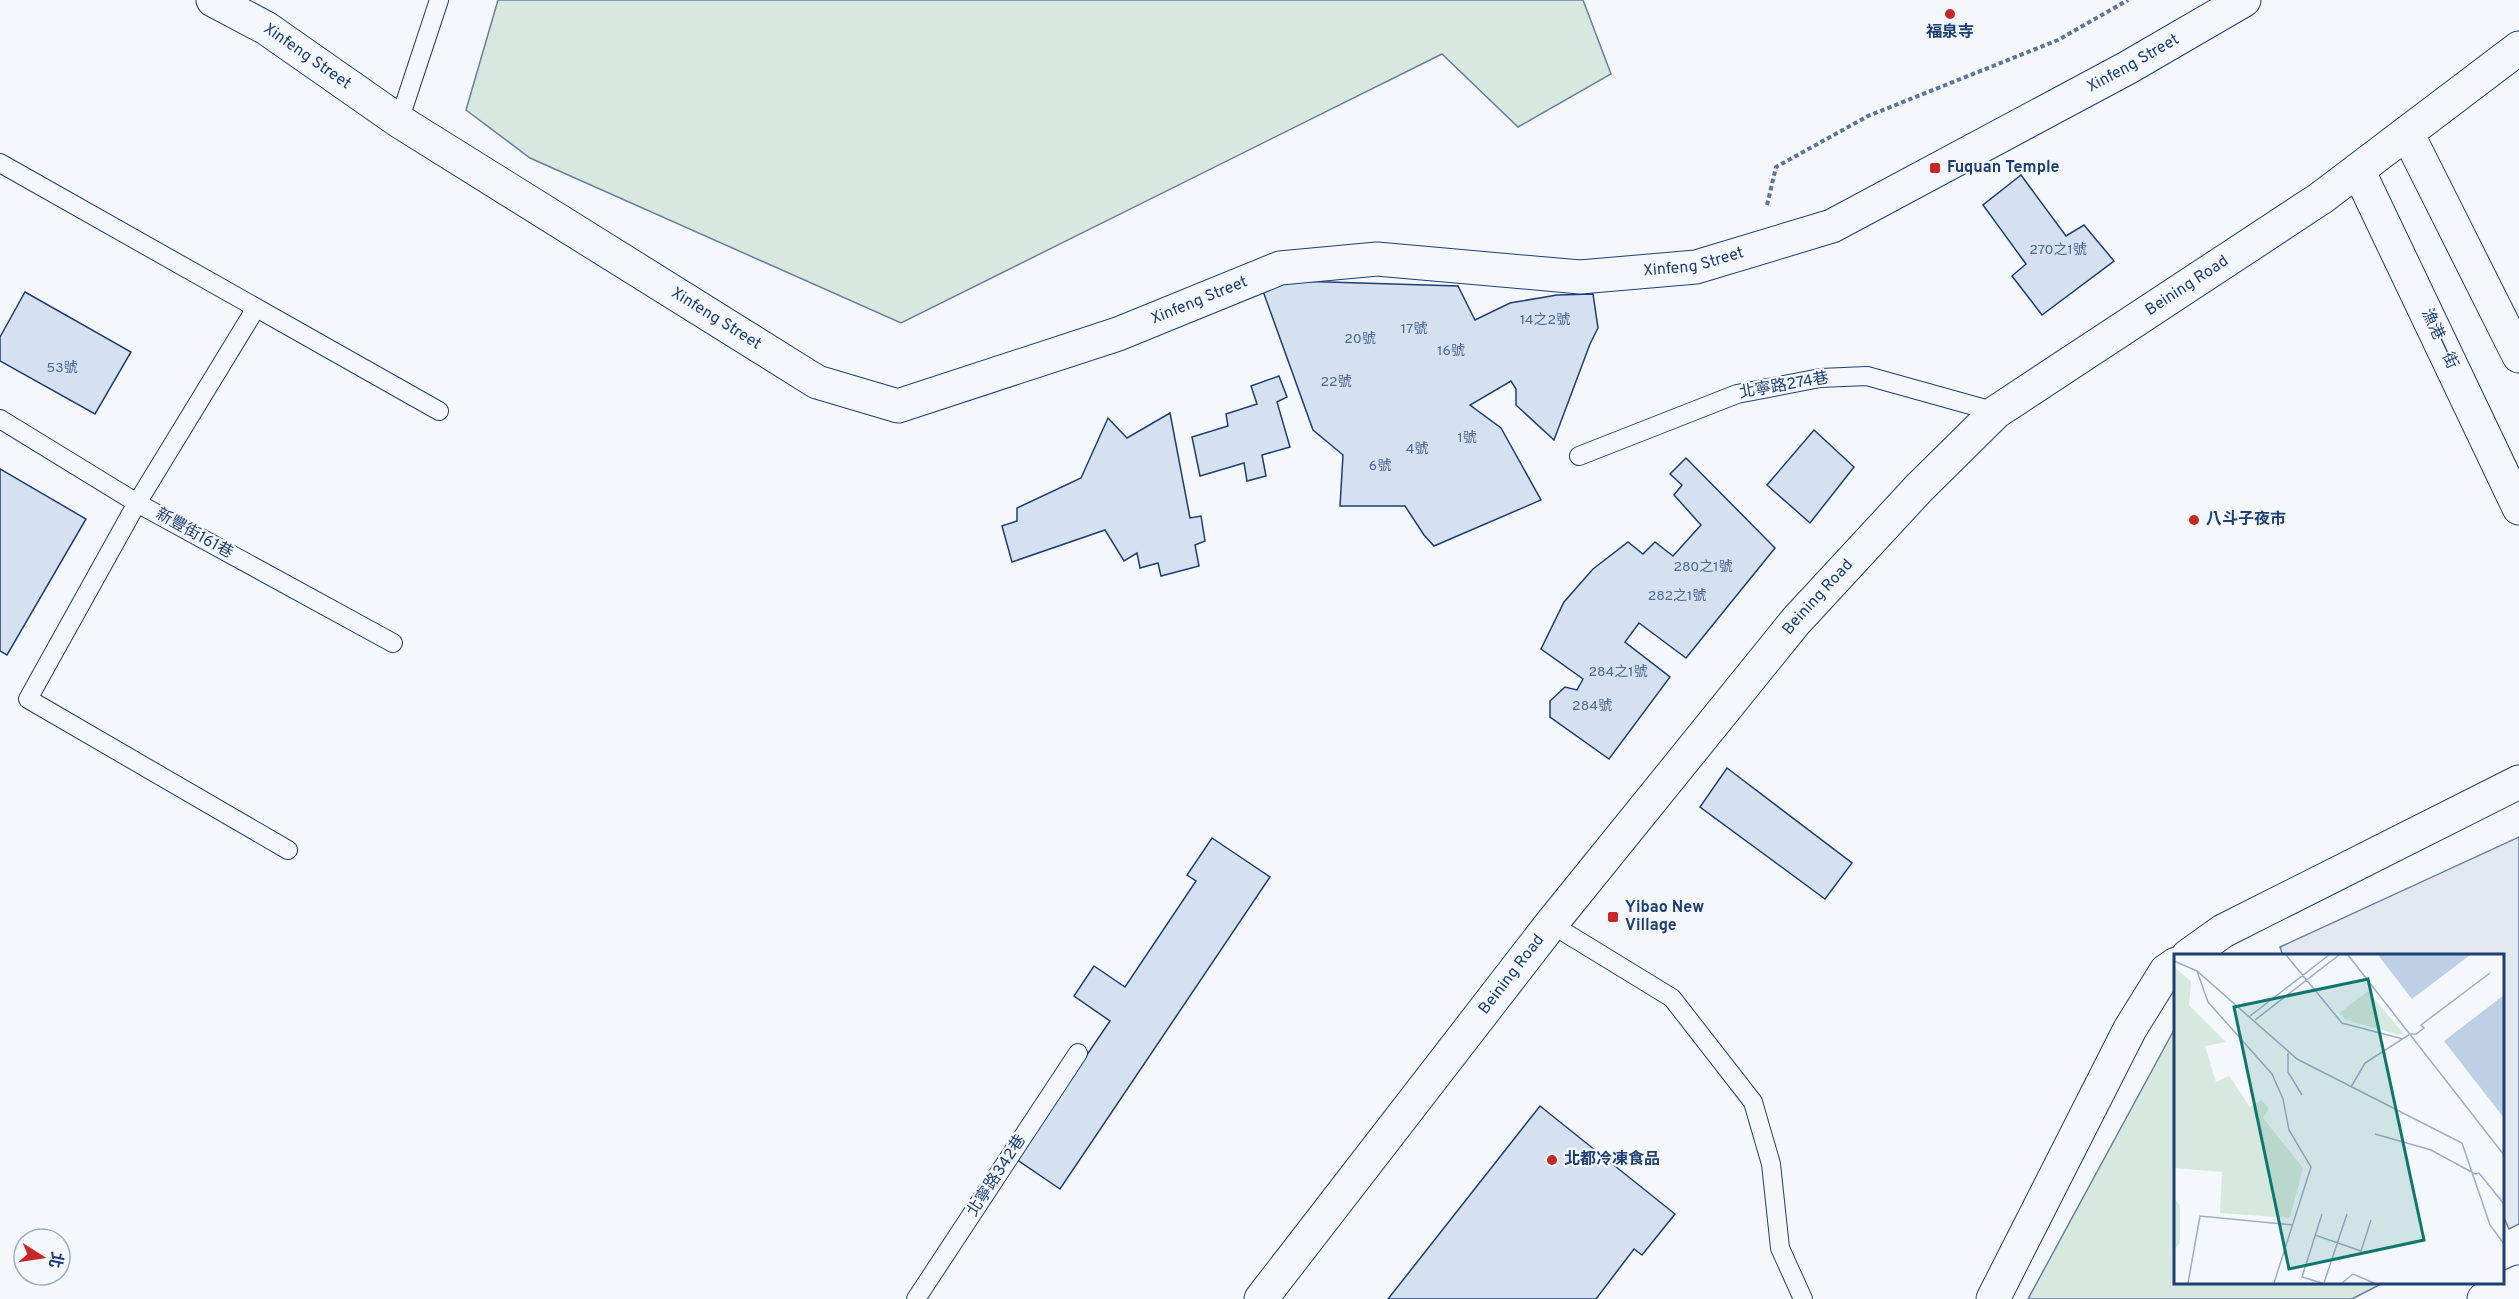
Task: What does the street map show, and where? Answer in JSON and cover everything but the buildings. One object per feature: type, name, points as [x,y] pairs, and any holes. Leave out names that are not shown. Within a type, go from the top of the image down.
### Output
[{"type":"street","name":"Xinfeng Street","points":[[213,0],[266,28],[399,121],[817,382],[898,406],[1118,334],[1280,268],[1377,258],[1580,278],[1696,267],[1832,226],[2127,68],[2244,0]]},
{"type":"street","name":"Beining Road","points":[[1261,1299],[1551,924],[1796,621],[1919,488],[1996,412],[2321,198],[2519,48]]},
{"type":"street","points":[[2407,133],[2519,356]]},
{"type":"street","name":"漁港一街","points":[[2358,170],[2519,508]]},
{"type":"street","points":[[2190,954],[2223,931],[2519,782]]},
{"type":"street","points":[[1993,1299],[2130,1029],[2166,970],[2174,965]]},
{"type":"street","points":[[2484,1299],[2519,1282]]},
{"type":"lane","points":[[399,121],[439,0]]},
{"type":"lane","points":[[0,163],[439,411]]},
{"type":"lane","points":[[256,308],[137,503],[28,699],[288,850]]},
{"type":"lane","name":"北寧路274巷","points":[[1579,456],[1737,394],[1820,378],[1867,376],[1996,412]]},
{"type":"lane","name":"新豐街161巷","points":[[0,419],[137,503],[393,643]]},
{"type":"lane","points":[[1551,924],[1672,998],[1753,1101],[1771,1164],[1780,1248],[1803,1299]]},
{"type":"lane","name":"北寧路342巷","points":[[916,1299],[1078,1053]]},
{"type":"path","points":[[1755,249],[1776,167],[1868,116],[2058,40],[2128,0]]},
{"type":"shaded area","points":[[498,0],[1583,0],[1611,74],[1518,127],[1442,54],[901,323],[530,158],[466,110]]},
{"type":"shaded area","points":[[2519,837],[2519,1224],[2509,1229],[2504,1218],[2504,954],[2282,954],[2280,947]]},
{"type":"shaded area","points":[[2174,1030],[2174,1284],[2381,1284],[2352,1299],[2028,1299]]},
{"type":"place","name":"福泉寺","points":[[1950,14]]},
{"type":"place","name":"Fuquan Temple","points":[[1935,168]]},
{"type":"place","name":"八斗子夜市","points":[[2194,520]]},
{"type":"place","name":"Yibao New Village","points":[[1613,917]]},
{"type":"place","name":"北都冷凍食品","points":[[1552,1160]]}]
